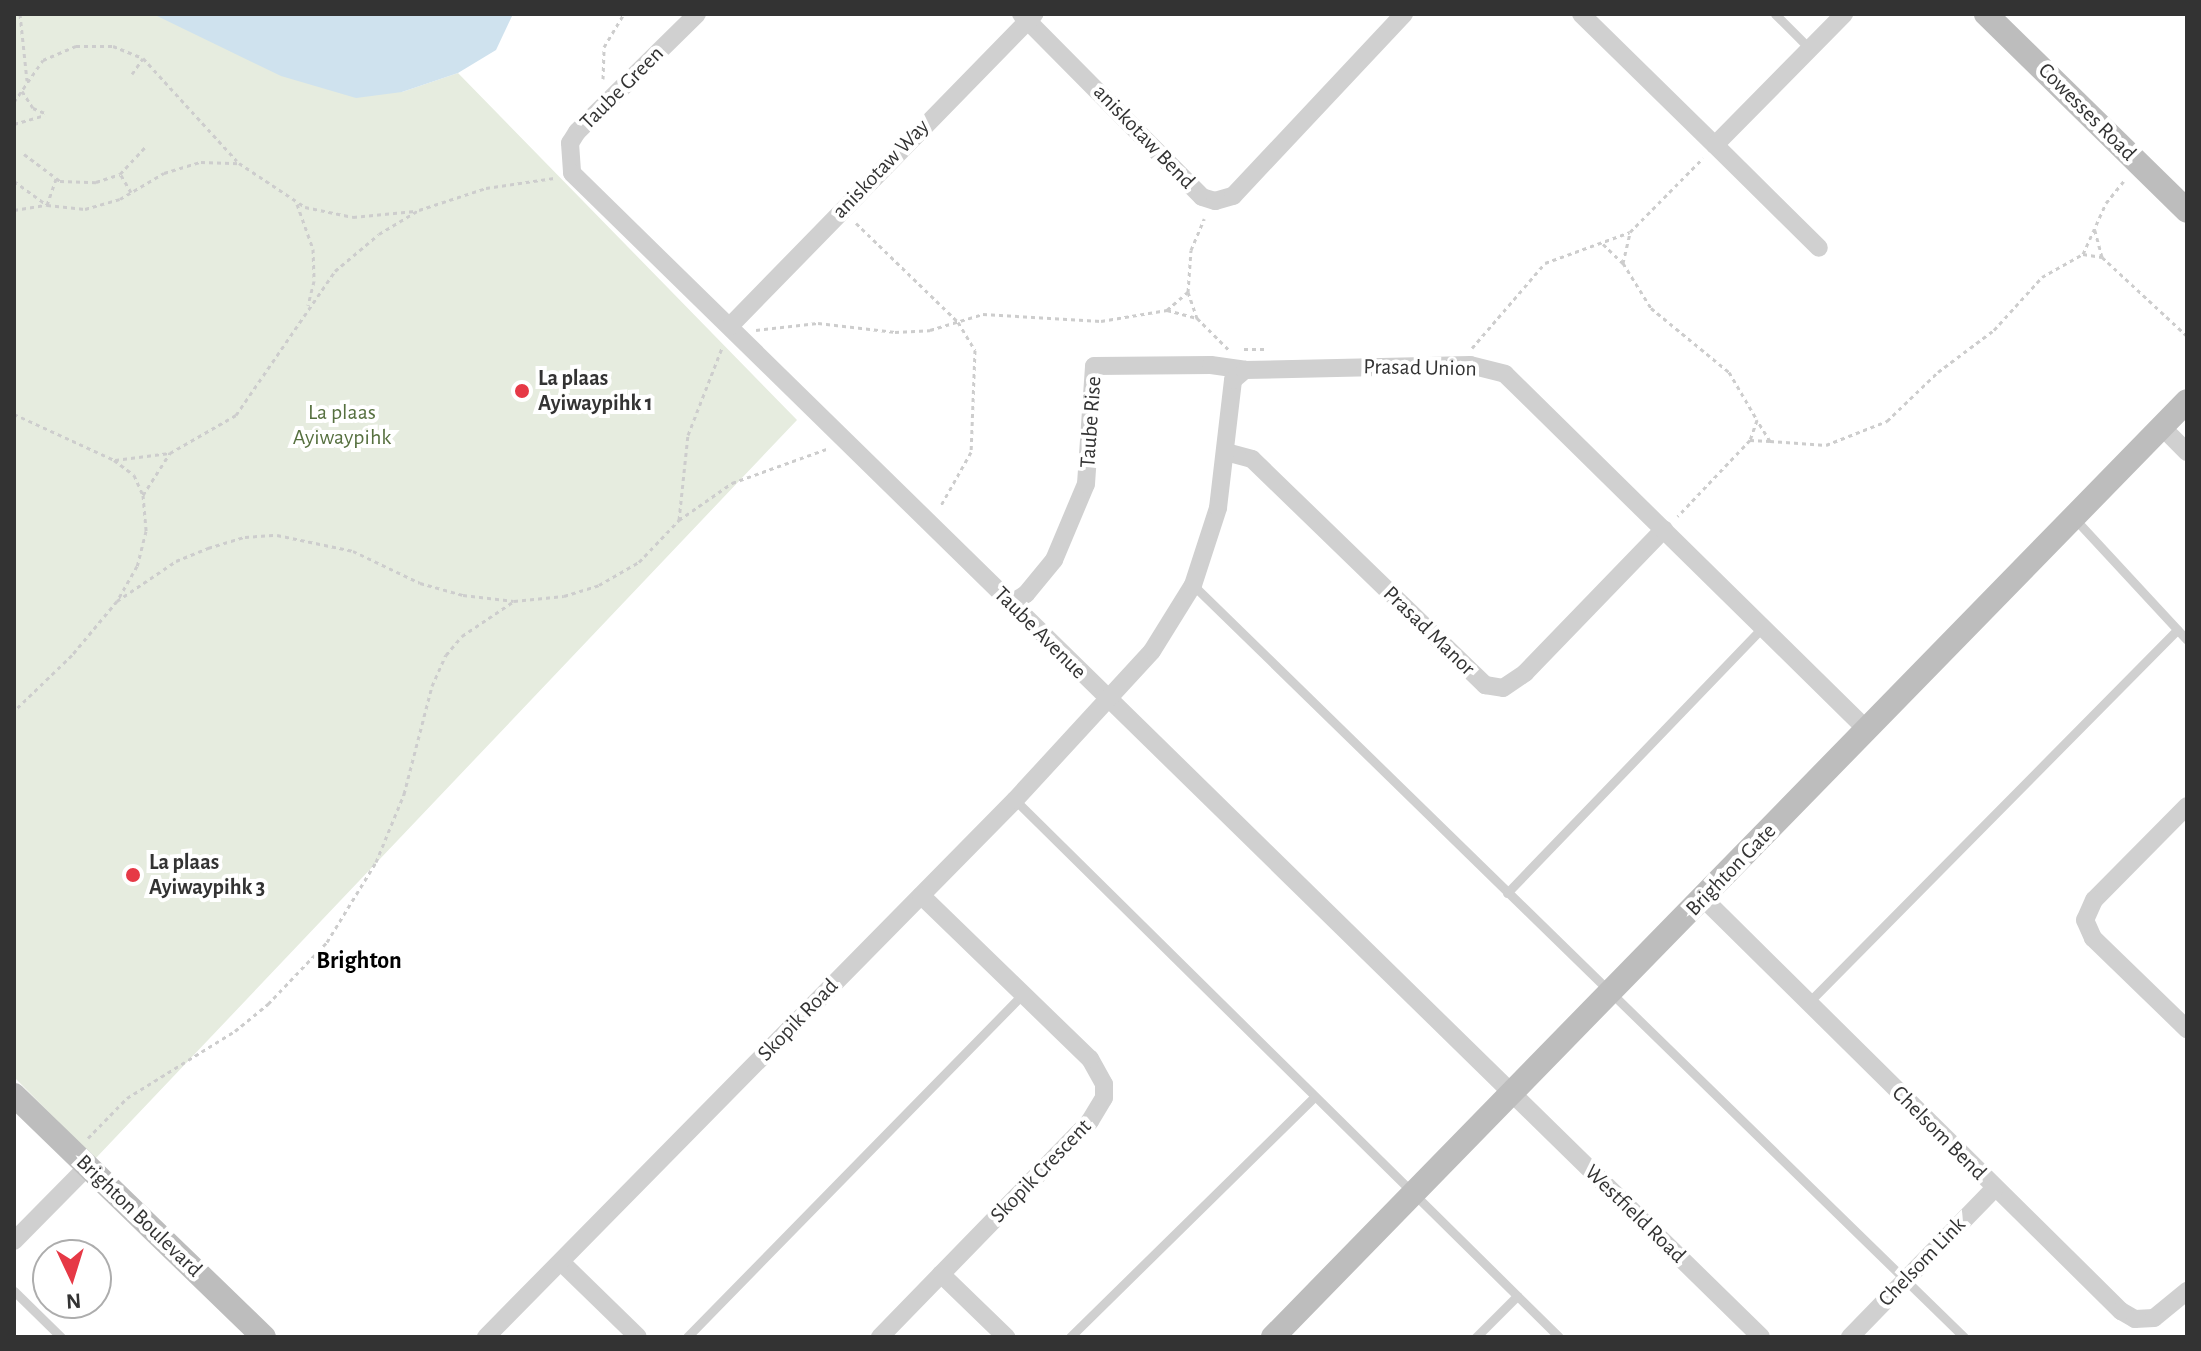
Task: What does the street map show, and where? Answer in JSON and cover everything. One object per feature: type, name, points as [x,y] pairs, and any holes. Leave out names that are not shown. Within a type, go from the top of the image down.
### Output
[{"type":"street","name":"Taube Green","points":[[572,173],[570,143],[577,132],[697,14]]},
{"type":"street","name":"aniskotaw Bend","points":[[1028,16],[1202,197],[1215,201],[1233,196],[1404,14]]},
{"type":"street","points":[[1581,14],[1710,151],[1819,248]]},
{"type":"street","points":[[1710,151],[1844,14]]},
{"type":"street","name":"Cowesses Road","points":[[1986,14],[2187,211]]},
{"type":"street","name":"aniskotaw Way","points":[[730,326],[1028,16]]},
{"type":"street","name":"Taube Avenue","points":[[572,173],[1510,1091]]},
{"type":"street","name":"Taube Rise","points":[[1010,604],[1026,594],[1054,560],[1086,484],[1094,366],[1222,358],[1245,370]]},
{"type":"street","name":"Prasad Union","points":[[1245,370],[1470,365],[1505,374],[1670,523],[1764,626],[1866,729]]},
{"type":"street","points":[[1109,701],[1152,651],[1193,585],[1218,508],[1233,380],[1245,370]]},
{"type":"street","name":"Brighton Gate","points":[[1273,1337],[1510,1091],[1613,993],[2187,401]]},
{"type":"street","points":[[2163,428],[2187,452]]},
{"type":"street","name":"Prasad Manor","points":[[1226,452],[1252,459],[1485,685],[1503,688],[1525,673],[1670,523]]},
{"type":"street","name":"Skopik Road","points":[[486,1337],[1109,701]]},
{"type":"street","points":[[2187,806],[2094,900],[2085,920],[2093,938],[2187,1029]]},
{"type":"street","name":"Skopik Crescent","points":[[880,1337],[1090,1121],[1104,1098],[1104,1084],[1090,1059],[921,895]]},
{"type":"street","name":"Chelsom Bend","points":[[1703,898],[1995,1188],[2135,1319],[2167,1312],[2187,1291]]},
{"type":"street","name":"Westfield Road","points":[[1510,1091],[1761,1337]]},
{"type":"street","name":"Brighton Boulevard","points":[[14,1095],[264,1337]]},
{"type":"street","points":[[14,1241],[80,1160]]},
{"type":"street","name":"Chelsom Link","points":[[1850,1337],[1995,1188]]},
{"type":"street","points":[[561,1262],[638,1337]]},
{"type":"street","points":[[941,1274],[1006,1337]]},
{"type":"lane","points":[[1775,14],[1810,49]]},
{"type":"lane","points":[[2074,518],[2187,640]]},
{"type":"lane","points":[[1193,585],[1964,1337]]},
{"type":"lane","points":[[1507,893],[1764,626]]},
{"type":"lane","points":[[1808,1004],[2177,630]]},
{"type":"lane","points":[[1015,800],[1559,1337]]},
{"type":"lane","points":[[687,1337],[1023,994]]},
{"type":"lane","points":[[1070,1337],[1314,1097]]},
{"type":"lane","points":[[14,1291],[61,1337]]},
{"type":"lane","points":[[1476,1337],[1517,1296]]},
{"type":"path","points":[[20,14],[27,81]]},
{"type":"path","points":[[604,84],[600,62],[624,14]]},
{"type":"path","points":[[14,102],[43,60],[76,46],[113,46],[143,58],[239,163],[295,201],[353,217],[419,210],[486,188],[549,180]]},
{"type":"path","points":[[132,74],[143,58]]},
{"type":"path","points":[[14,124],[47,114],[33,108],[21,89]]},
{"type":"path","points":[[24,154],[56,179],[96,182],[120,174],[146,146]]},
{"type":"path","points":[[1462,347],[1471,348],[1492,330],[1545,263],[1584,245],[1603,244],[1630,232],[1710,151]]},
{"type":"path","points":[[14,210],[47,205],[85,209],[131,192],[164,173],[201,162],[239,163]]},
{"type":"path","points":[[1750,440],[1826,445],[1887,421],[1938,372],[1994,330],[2042,277],[2083,254],[2106,203],[2138,163]]},
{"type":"path","points":[[120,174],[131,192]]},
{"type":"path","points":[[47,205],[56,179]]},
{"type":"path","points":[[14,181],[47,205]]},
{"type":"path","points":[[295,201],[313,249],[314,281],[308,306]]},
{"type":"path","points":[[1215,201],[1191,250],[1188,292],[1197,318],[1222,358],[1274,349]]},
{"type":"path","points":[[114,460],[170,453],[236,415],[308,306],[335,271],[379,234],[419,210]]},
{"type":"path","points":[[854,222],[958,322],[975,350],[976,415],[971,452],[939,509]]},
{"type":"path","points":[[2095,230],[2102,257],[2187,336]]},
{"type":"path","points":[[1623,263],[1630,232]]},
{"type":"path","points":[[1603,244],[1623,263],[1651,308],[1729,372],[1770,441]]},
{"type":"path","points":[[2083,254],[2102,257]]},
{"type":"path","points":[[1167,310],[1188,292]]},
{"type":"path","points":[[679,520],[688,435],[724,344],[732,352],[761,325],[818,323],[895,332],[1012,312],[1101,321],[1167,310],[1197,318]]},
{"type":"path","points":[[14,414],[114,460],[134,475],[143,495],[146,531],[137,566],[117,601],[72,655],[14,711]]},
{"type":"path","points":[[1670,523],[1750,440],[1757,420]]},
{"type":"path","points":[[117,601],[176,561],[245,537],[277,535],[340,547],[420,583],[463,595],[514,601],[564,596],[599,585],[664,542],[679,520],[732,483],[830,448]]},
{"type":"path","points":[[143,495],[170,453]]},
{"type":"path","points":[[80,1160],[127,1098],[235,1031],[268,1004],[327,942],[376,862],[404,794],[432,686],[446,655],[474,626],[514,601]]},
{"type":"green space","name":"La plaas Ayiwaypihk","points":[[14,14],[153,14],[402,92],[458,73],[797,420],[95,1159],[14,1077]]},
{"type":"water","points":[[153,14],[513,14],[496,50],[458,73],[402,92],[356,98],[281,76]]},
{"type":"place","name":"La plaas Ayiwaypihk 1","points":[[522,391]]},
{"type":"place","name":"La plaas Ayiwaypihk 3","points":[[133,875]]},
{"type":"district","name":"Brighton","points":[[359,962]]}]
